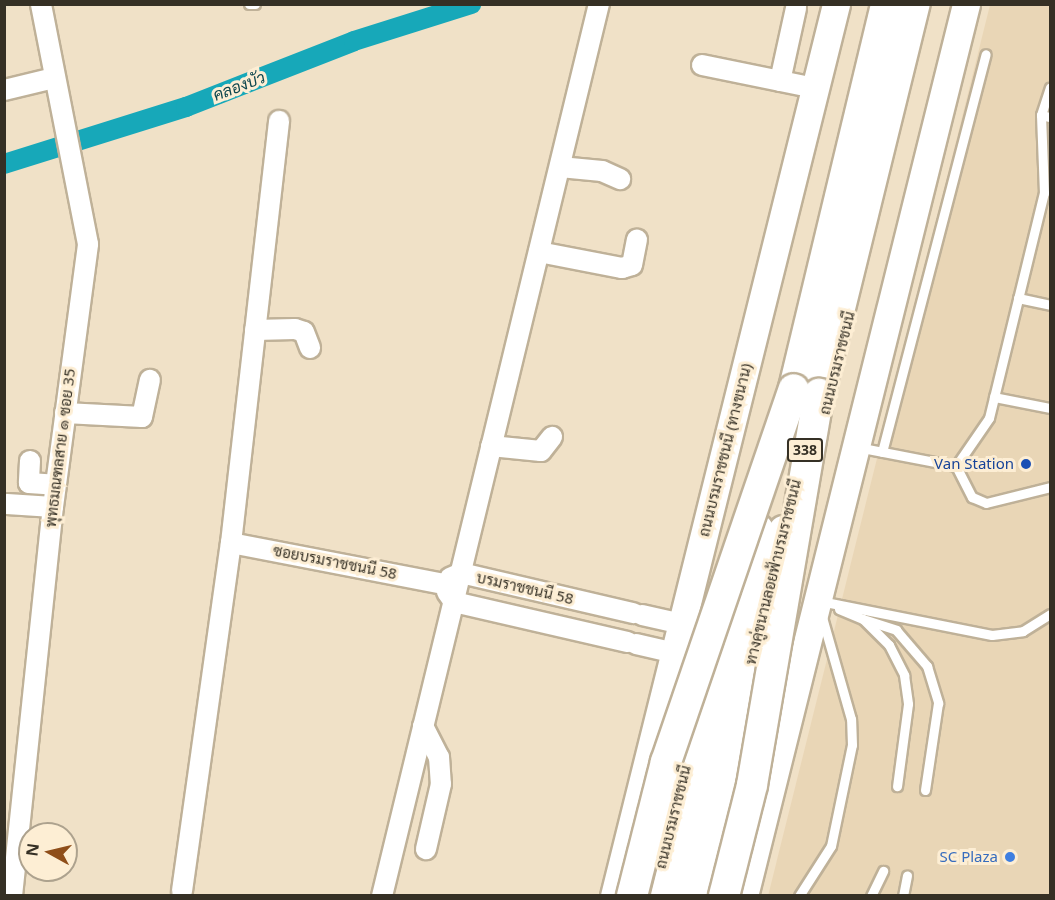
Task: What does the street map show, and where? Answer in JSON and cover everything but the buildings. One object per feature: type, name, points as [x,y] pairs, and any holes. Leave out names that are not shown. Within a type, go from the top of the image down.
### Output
[{"type":"main road","name":"ถนนบรมราชชนนี (ทางขนาน)","points":[[614,896],[836,4]]},
{"type":"main road","name":"ถนนบรมราชชนนี","points":[[653,896],[873,4]]},
{"type":"main road","name":"ทางคู่ขนานลอยฟ้าบรมราชชนนี","points":[[691,896],[807,391],[886,4]]},
{"type":"main road","name":"ทางคู่ขนานลอยฟ้าบรมราชชนนี","points":[[666,896],[915,4]]},
{"type":"main road","name":"ถนนบรมราชชนนี","points":[[704,896],[926,4]]},
{"type":"main road","points":[[744,896],[966,4]]},
{"type":"main road","points":[[632,896],[666,762],[807,391]]},
{"type":"main road","points":[[724,896],[752,785],[807,391]]},
{"type":"street","name":"พุทธมณฑลสาย ๑ ซอย 35","points":[[12,896],[52,507],[88,244],[61,119],[41,4]]},
{"type":"street","points":[[382,896],[600,4]]},
{"type":"street","points":[[780,81],[796,8]]},
{"type":"street","points":[[702,65],[815,88]]},
{"type":"street","points":[[4,90],[54,78]]},
{"type":"street","points":[[182,891],[231,543],[279,121]]},
{"type":"street","points":[[560,167],[602,171],[620,179]]},
{"type":"street","points":[[539,252],[622,268],[632,265],[638,239]]},
{"type":"street","points":[[255,330],[295,328],[303,332],[310,348]]},
{"type":"street","points":[[64,413],[142,417],[150,380]]},
{"type":"street","points":[[491,446],[541,451],[552,438]]},
{"type":"street","points":[[30,461],[29,483],[55,485]]},
{"type":"street","points":[[7,504],[52,507]]},
{"type":"street","name":"ซอยบรมราชชนนี 58","points":[[231,543],[439,583]]},
{"type":"street","name":"บรมราชชนนี 58","points":[[439,583],[461,573],[682,624]]},
{"type":"street","points":[[439,583],[454,602]]},
{"type":"street","name":"บรมราชชนนี 58","points":[[454,602],[674,653]]},
{"type":"street","points":[[423,726],[439,757],[441,784],[426,849]]},
{"type":"lane","points":[[249,4],[255,4]]},
{"type":"lane","points":[[882,452],[986,54]]},
{"type":"lane","points":[[956,466],[974,446],[994,398],[1018,298],[1047,194],[1046,116],[1050,87]]},
{"type":"lane","points":[[1018,298],[1050,305]]},
{"type":"lane","points":[[994,398],[1050,408]]},
{"type":"lane","points":[[855,447],[956,466]]},
{"type":"lane","points":[[956,466],[972,497],[986,502],[1050,487]]},
{"type":"lane","points":[[818,600],[992,635],[1023,631],[1050,615]]},
{"type":"lane","points":[[818,600],[896,630],[927,666],[938,703],[925,790]]},
{"type":"lane","points":[[799,896],[831,846],[852,745],[851,719],[818,600]]},
{"type":"lane","points":[[863,619],[889,645],[904,675],[908,704],[897,786]]},
{"type":"lane","points":[[871,896],[883,871]]},
{"type":"lane","points":[[903,896],[907,875]]},
{"type":"shaded area","points":[[990,5],[1050,5],[1050,895],[768,896]]},
{"type":"waterway","name":"คลองบัว","points":[[4,164],[186,107],[354,41],[471,4]]},
{"type":"place","name":"Van Station","points":[[1026,464]]},
{"type":"place","name":"SC Plaza","points":[[1010,857]]}]
